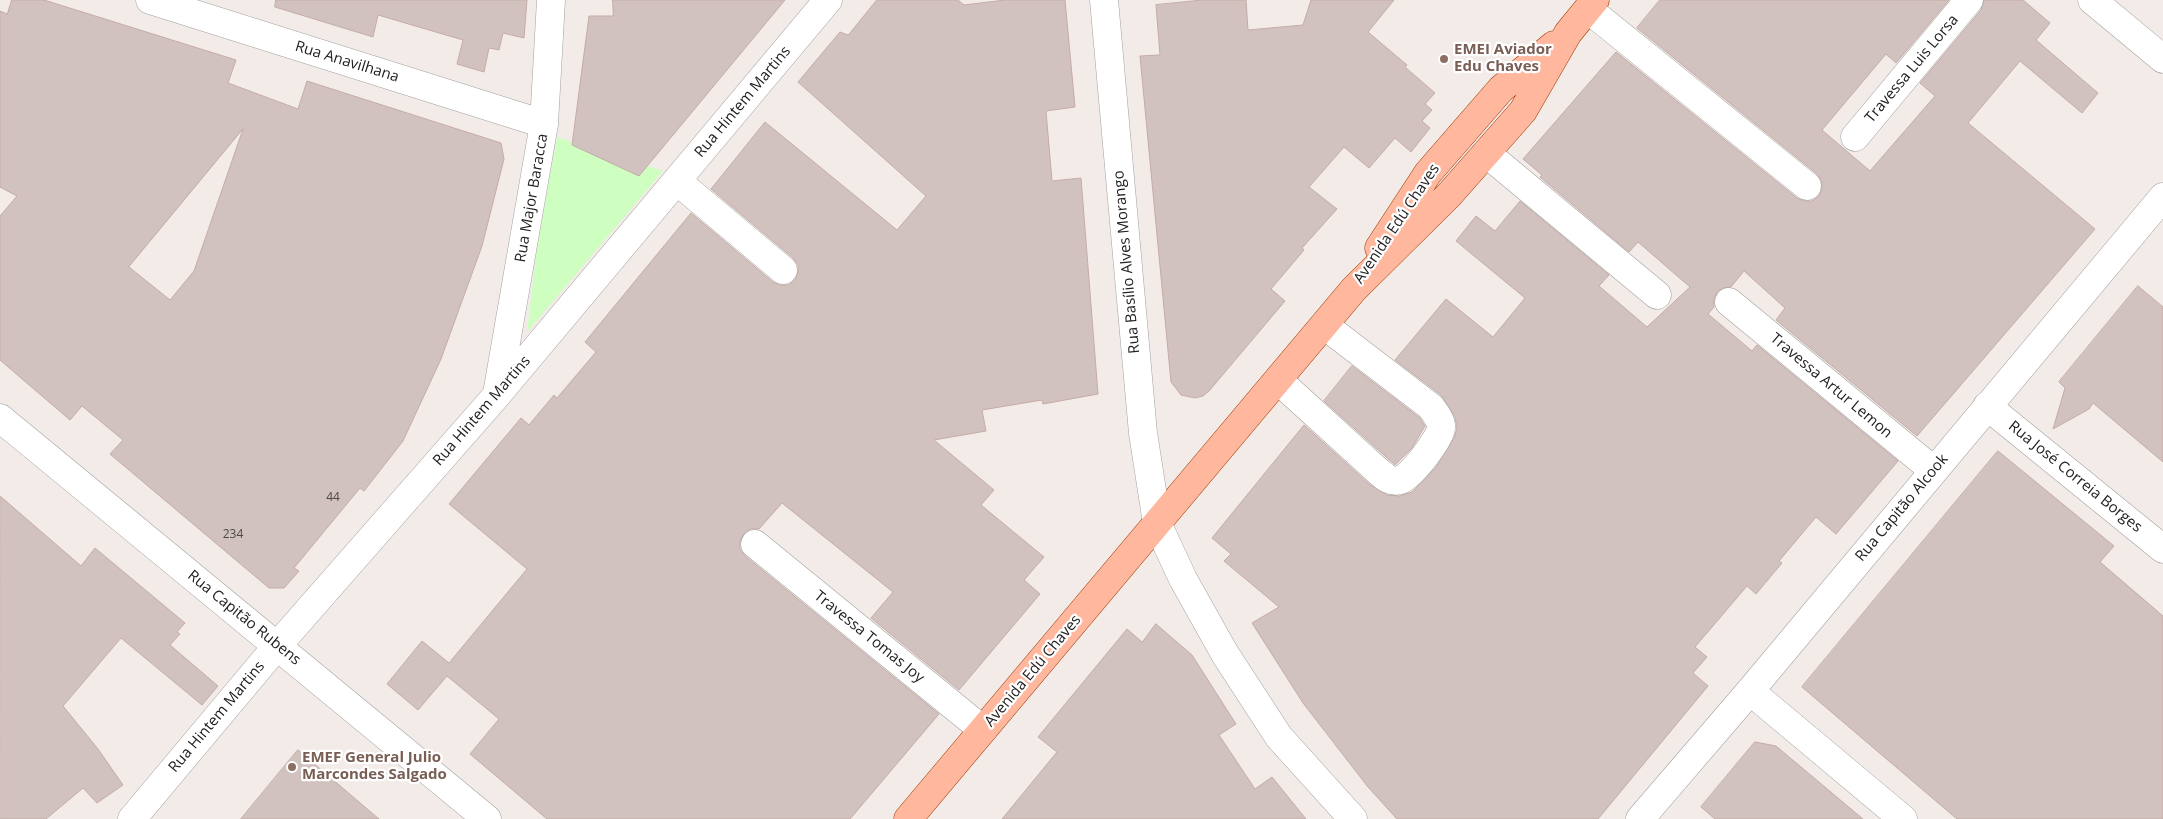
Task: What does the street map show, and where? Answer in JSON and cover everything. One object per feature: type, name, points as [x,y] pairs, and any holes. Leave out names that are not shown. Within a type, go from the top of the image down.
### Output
[{"type":"main road","name":"Avenida Edú Chaves","points":[[1354,289],[1428,173],[1501,89],[1568,33],[1592,5]]},
{"type":"main road","name":"Avenida Edú Chaves","points":[[908,819],[1354,289],[1449,195],[1523,111],[1568,33]]},
{"type":"street","name":"Rua Anavilhana","points":[[150,0],[544,124]]},
{"type":"street","name":"Rua Major Baracca","points":[[497,395],[544,124],[551,0]]},
{"type":"street","name":"Rua Hintem Martins","points":[[132,819],[277,646],[497,395],[828,0]]},
{"type":"street","name":"Rua Basílio Alves Morango","points":[[1104,0],[1143,433],[1157,523]]},
{"type":"street","name":"Travessa Luis Lorsa","points":[[1855,137],[1968,0]]},
{"type":"street","points":[[2092,0],[2163,59]]},
{"type":"street","points":[[1592,5],[1807,186]]},
{"type":"street","points":[[1486,153],[1657,295]]},
{"type":"street","points":[[677,181],[783,270]]},
{"type":"street","name":"Rua Capitão Alcook","points":[[1640,819],[1750,691],[2163,197]]},
{"type":"street","name":"Travessa Artur Lemon","points":[[1729,302],[1934,470]]},
{"type":"street","points":[[1278,380],[1378,472],[1388,479],[1395,481],[1408,476],[1439,437],[1442,427],[1438,416],[1431,407],[1324,325]]},
{"type":"street","name":"Rua José Correia Borges","points":[[1987,406],[2163,549]]},
{"type":"street","name":"Rua Capitão Rubens","points":[[0,418],[487,819]]},
{"type":"street","points":[[1157,523],[1184,580],[1224,654],[1279,738],[1352,819]]},
{"type":"street","name":"Travessa Tomas Joy","points":[[755,544],[983,730]]},
{"type":"street","points":[[1750,691],[1904,819]]},
{"type":"green space","points":[[557,137],[663,171],[527,332],[537,248]]},
{"type":"building","points":[[12,0],[44,0],[236,60],[228,83],[298,109],[307,81],[501,143],[504,159],[482,246],[441,359],[403,441],[364,491],[360,488],[294,568],[299,571],[284,588],[269,588],[110,454],[123,440],[82,406],[70,420],[0,360],[0,216],[17,196],[0,187],[0,11],[7,14]],"holes":[[[243,129],[194,271],[170,300],[129,267]]]},
{"type":"building","points":[[276,0],[527,0],[524,38],[503,33],[499,50],[489,48],[484,72],[457,64],[463,40],[378,15],[373,37],[275,7]]},
{"type":"building","points":[[613,0],[785,0],[639,176],[572,145],[589,16],[613,16]]},
{"type":"building","points":[[877,0],[958,0],[964,5],[1005,0],[1065,0],[1075,107],[1046,111],[1052,181],[1081,178],[1098,394],[1043,404],[1042,400],[982,410],[986,431],[934,440],[994,490],[981,505],[1044,557],[1024,580],[1040,594],[959,690],[871,618],[893,592],[782,503],[759,529],[750,529],[743,535],[740,541],[740,549],[745,556],[939,714],[850,819],[547,819],[470,754],[499,719],[447,676],[418,710],[387,684],[422,641],[449,663],[527,569],[449,504],[521,418],[529,425],[554,395],[557,398],[596,352],[585,342],[691,213],[773,282],[780,285],[788,285],[795,280],[798,265],[793,258],[711,189],[765,122],[897,230],[926,196],[798,82],[840,32],[848,35]]},
{"type":"building","points":[[1203,0],[1246,0],[1248,30],[1303,25],[1311,0],[1394,0],[1368,32],[1407,65],[1405,67],[1435,93],[1425,104],[1432,110],[1422,121],[1430,128],[1411,152],[1395,138],[1369,168],[1344,147],[1309,187],[1337,209],[1302,248],[1304,250],[1271,289],[1285,301],[1209,391],[1203,396],[1195,398],[1181,395],[1171,382],[1140,56],[1160,55],[1156,5]]},
{"type":"building","points":[[1660,0],[1949,0],[1896,63],[1886,54],[1822,130],[1870,171],[1935,96],[1920,83],[1981,10],[1984,0],[2023,0],[2050,23],[2036,40],[2098,93],[2082,113],[2020,61],[1968,123],[2095,229],[1917,436],[1776,320],[1785,308],[1744,271],[1731,287],[1723,288],[1717,292],[1714,299],[1714,307],[1708,314],[1752,351],[1757,345],[1898,461],[1836,534],[1816,517],[1779,561],[1782,563],[1756,594],[1747,586],[1695,647],[1707,657],[1693,673],[1708,686],[1598,819],[1397,819],[1368,787],[1303,703],[1252,623],[1279,607],[1224,561],[1231,554],[1212,538],[1304,425],[1369,484],[1387,495],[1400,496],[1412,492],[1436,467],[1454,438],[1457,428],[1455,417],[1441,395],[1395,360],[1446,299],[1493,337],[1525,298],[1456,241],[1476,216],[1495,231],[1520,201],[1609,275],[1599,286],[1647,327],[1690,287],[1638,242],[1629,252],[1540,177],[1542,175],[1523,159],[1616,52],[1797,198],[1812,201],[1819,196],[1822,188],[1821,180],[1817,174],[1637,28]]},
{"type":"building","points":[[2138,286],[2163,307],[2163,462],[2093,403],[2089,409],[2053,429],[2065,388],[2059,382]]},
{"type":"building","points":[[1352,366],[1420,418],[1425,426],[1412,448],[1395,465],[1324,401]]},
{"type":"building","points":[[1998,451],[2114,546],[2100,562],[2163,616],[2163,819],[1957,819],[1802,687]]},
{"type":"building","points":[[0,496],[81,566],[95,548],[185,623],[177,632],[180,634],[170,645],[218,686],[202,705],[121,638],[63,706],[98,749],[123,785],[97,803],[83,788],[46,819],[0,819]]},
{"type":"building","points":[[1156,624],[1192,655],[1236,724],[1219,735],[1255,789],[1272,777],[1306,819],[1002,819],[1057,752],[1038,737],[1127,629],[1142,642]]},
{"type":"building","points":[[1755,742],[1776,746],[1863,819],[1715,819],[1701,807]]},
{"type":"building","points":[[298,750],[379,819],[241,819]]},
{"type":"place","name":"EMEI Aviador Edu Chaves","points":[[1444,59]]},
{"type":"place","name":"EMEF General Julio Marcondes Salgado","points":[[292,767]]}]
